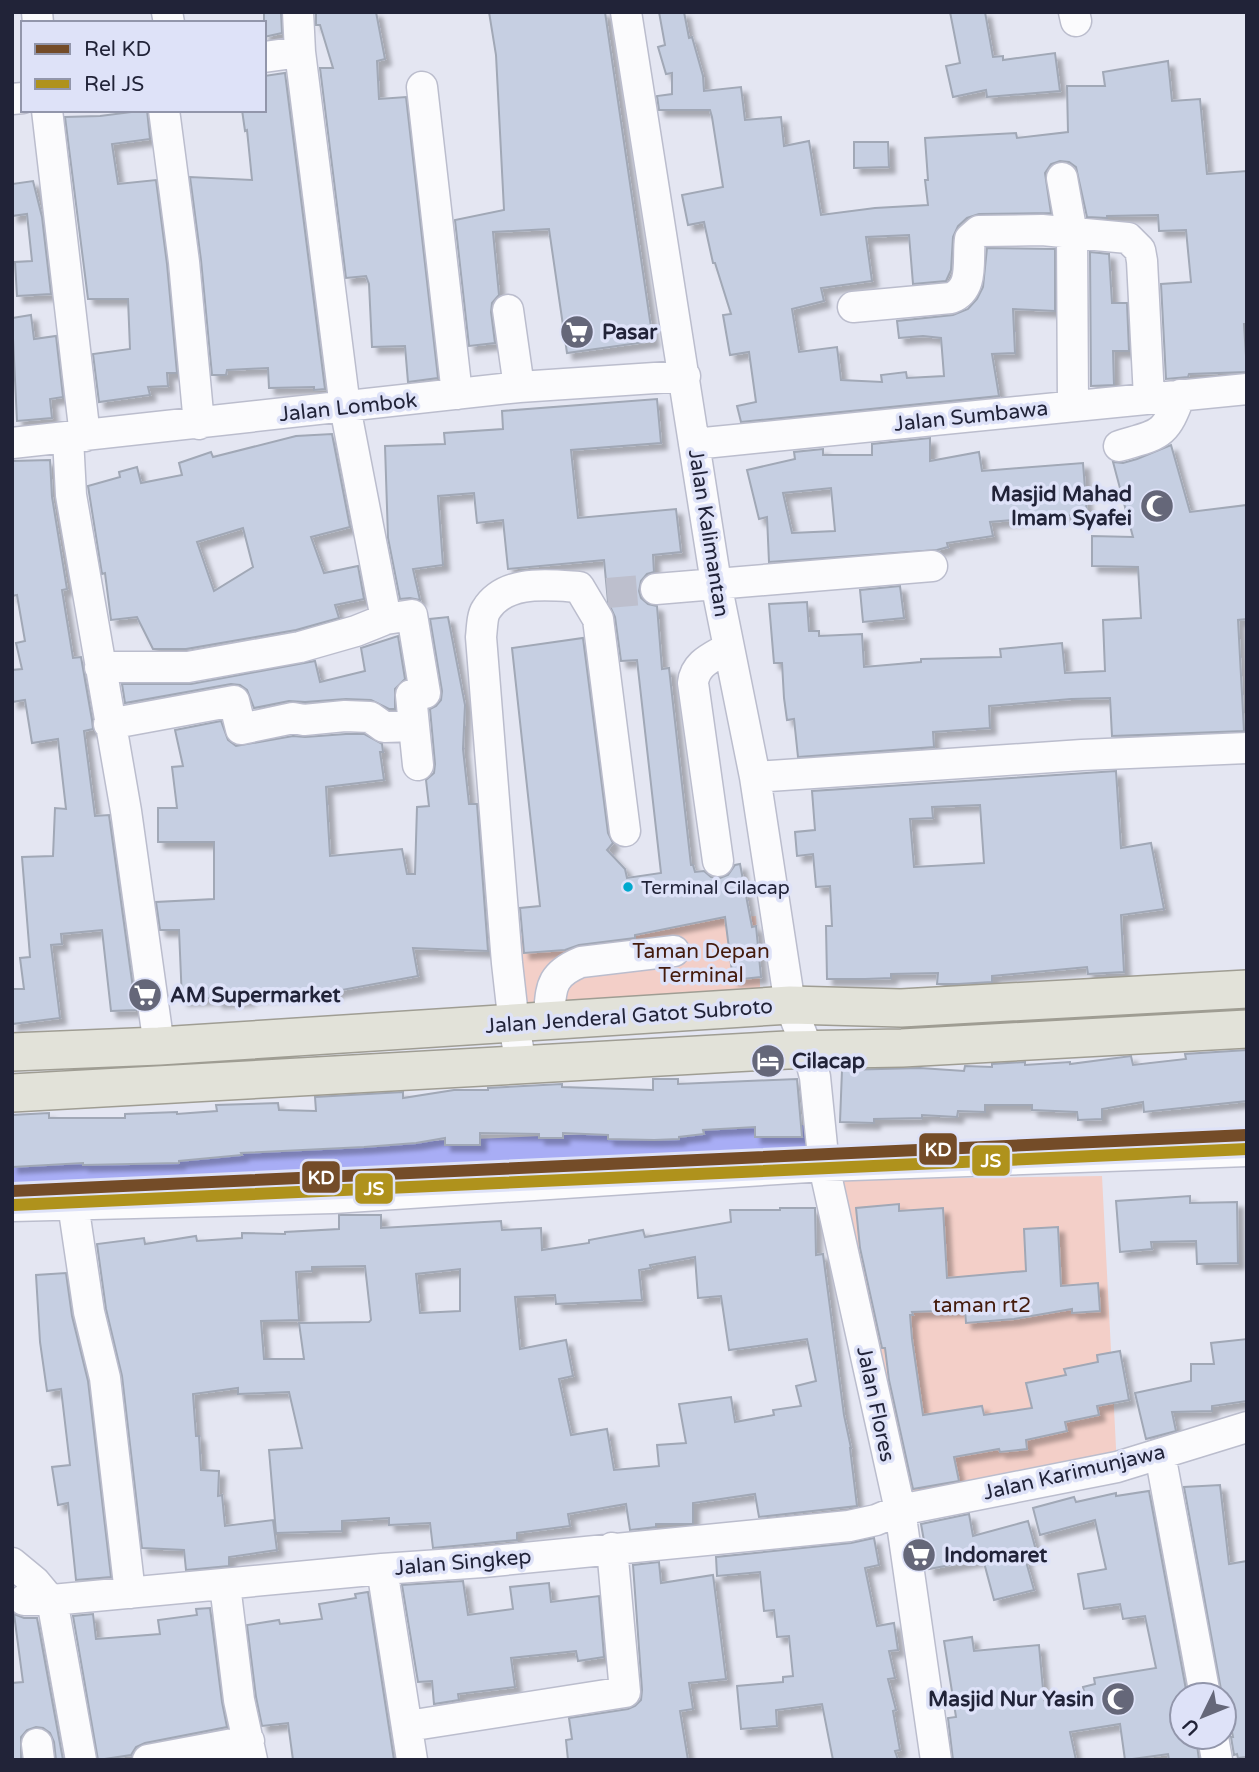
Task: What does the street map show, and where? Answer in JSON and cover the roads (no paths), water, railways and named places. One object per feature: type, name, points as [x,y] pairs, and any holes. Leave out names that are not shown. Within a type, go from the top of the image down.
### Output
[{"type":"main road","name":"Jalan Jenderal Gatot Subroto","points":[[12,1052],[531,1024],[790,1005],[901,1007],[1247,989]]},
{"type":"main road","name":"Jalan Jenderal Gatot Subroto","points":[[12,1093],[808,1050],[902,1048],[1247,1030]]},
{"type":"street","points":[[298,12],[300,52],[345,407],[386,619]]},
{"type":"street","name":"Jalan Kalimantan","points":[[626,12],[716,583],[755,777],[790,1005],[808,1050]]},
{"type":"street","points":[[266,57],[300,52]]},
{"type":"street","points":[[422,87],[457,394]]},
{"type":"street","points":[[47,112],[76,437],[71,495],[126,811],[159,1046]]},
{"type":"street","points":[[164,112],[184,262],[199,424]]},
{"type":"street","points":[[1062,178],[1072,234],[1073,405]]},
{"type":"street","points":[[853,307],[951,298],[958,295],[968,281],[970,239],[979,231],[1042,230],[1128,237],[1140,250],[1149,398]]},
{"type":"street","points":[[508,310],[519,387]]},
{"type":"street","name":"Jalan Lombok","points":[[12,443],[519,387],[685,376]]},
{"type":"street","name":"Jalan Sumbawa","points":[[694,444],[1247,389]]},
{"type":"street","points":[[1119,446],[1158,435],[1171,418],[1180,395]]},
{"type":"street","points":[[656,589],[932,566]]},
{"type":"street","points":[[531,1024],[481,637],[485,611],[502,594],[538,584],[593,590],[625,831]]},
{"type":"street","points":[[100,667],[188,667],[300,647],[356,631],[386,619],[412,614],[425,693],[411,695],[418,765]]},
{"type":"street","points":[[718,861],[693,682],[698,666],[728,648]]},
{"type":"street","points":[[109,724],[234,701],[241,729],[293,718],[304,720],[345,716],[370,717],[384,727],[414,726]]},
{"type":"street","points":[[755,777],[1082,755],[1247,748]]},
{"type":"street","points":[[521,1065],[531,1024],[557,975],[581,962],[674,951]]},
{"type":"street","name":"Jalan Flores","points":[[808,1050],[815,1077],[824,1166],[900,1510],[936,1760]]},
{"type":"street","points":[[12,1206],[333,1198],[824,1166],[1247,1151]]},
{"type":"street","points":[[73,1204],[89,1312],[105,1378],[130,1593]]},
{"type":"street","name":"Jalan Karimunjawa","points":[[900,1510],[1116,1467],[1247,1427]]},
{"type":"street","points":[[1160,1454],[1202,1681]]},
{"type":"street","name":"Jalan Singkep","points":[[42,1600],[483,1562],[849,1526],[876,1520],[900,1510]]},
{"type":"street","points":[[408,1726],[625,1692],[612,1548]]},
{"type":"street","points":[[12,1563],[29,1577],[42,1600],[81,1760]]},
{"type":"street","points":[[382,1569],[412,1760]]},
{"type":"street","points":[[148,1760],[250,1751],[239,1700],[225,1585]]},
{"type":"waterway","points":[[12,1181],[799,1147]]},
{"type":"tunnel","points":[[607,593],[656,589]]},
{"type":"rail line","name":"KD","points":[[12,1191],[1247,1135]]},
{"type":"rail line","name":"JS","points":[[13,1205],[1247,1149]]},
{"type":"place","name":"Pasar","points":[[577,332]]},
{"type":"place","name":"Masjid Mahad Imam Syafei","points":[[1157,506]]},
{"type":"place","name":"Terminal Cilacap","points":[[628,887]]},
{"type":"place","name":"AM Supermarket","points":[[145,995]]},
{"type":"place","name":"Cilacap","points":[[768,1061]]},
{"type":"place","name":"Indomaret","points":[[919,1555]]},
{"type":"place","name":"Masjid Nur Yasin","points":[[1118,1699]]},
{"type":"park label","name":"Taman Depan Terminal","points":[[701,963]]},
{"type":"park label","name":"taman rt2","points":[[982,1305]]}]
